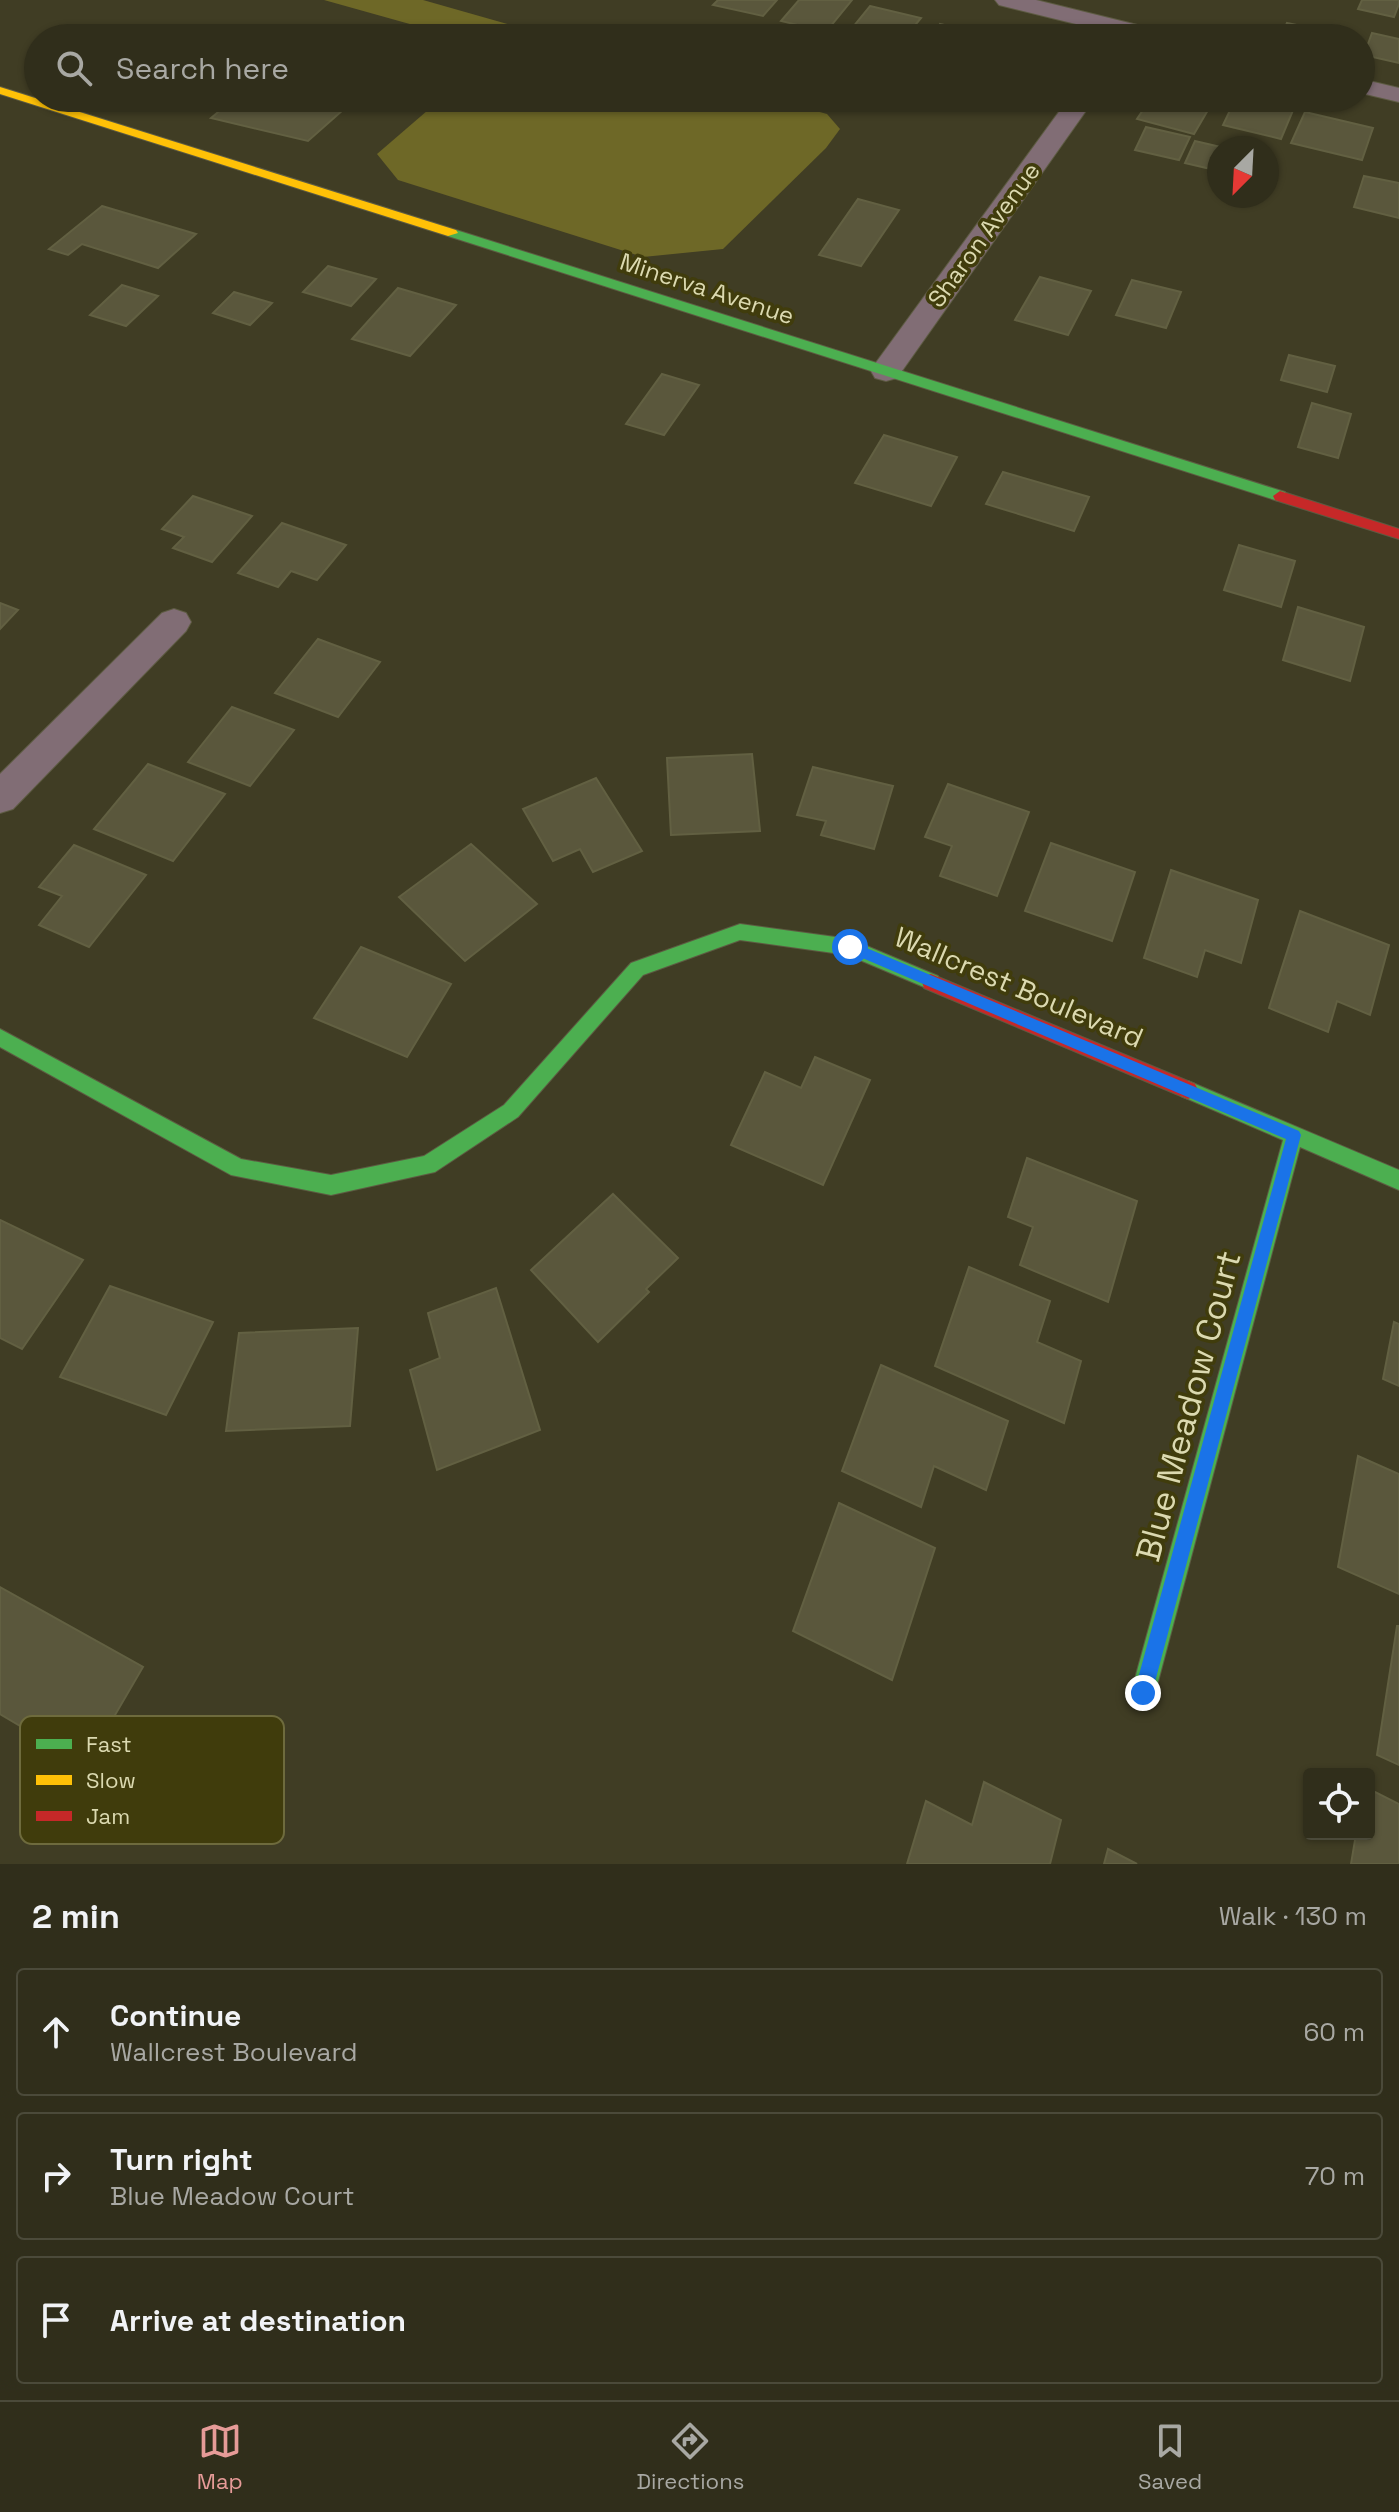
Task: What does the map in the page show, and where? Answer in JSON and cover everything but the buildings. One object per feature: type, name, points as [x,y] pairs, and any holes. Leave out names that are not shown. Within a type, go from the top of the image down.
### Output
[{"type":"street","points":[[1007,0],[1092,24]]},
{"type":"street","points":[[1375,89],[1399,95]]},
{"type":"street","name":"Minerva Avenue","points":[[0,90],[24,98]]},
{"type":"street","name":"Minerva Avenue","points":[[69,112],[1399,534]]},
{"type":"street","name":"Sharon Avenue","points":[[886,371],[1072,112]]},
{"type":"street","points":[[0,798],[174,622]]},
{"type":"street","name":"Wallcrest Boulevard","points":[[0,1037],[238,1168],[331,1185],[428,1165],[511,1111],[637,969],[740,932],[850,947],[1399,1180]]},
{"type":"street","name":"Blue Meadow Court","points":[[1143,1693],[1294,1135]]},
{"type":"shaded area","points":[[324,0],[423,0],[508,24],[410,24]]},
{"type":"shaded area","points":[[426,112],[820,112],[827,114],[840,129],[826,148],[723,249],[643,257],[398,180],[377,154]]},
{"type":"traffic: fast","points":[[452,233],[1280,496]]},
{"type":"traffic: fast","points":[[0,1037],[238,1168],[331,1185],[428,1165],[511,1111],[637,969],[740,932],[850,947],[931,982]]},
{"type":"traffic: fast","points":[[1188,1090],[1399,1180]]},
{"type":"traffic: fast","points":[[1143,1693],[1294,1135]]},
{"type":"traffic: slow","points":[[0,90],[24,98]]},
{"type":"traffic: slow","points":[[70,112],[452,233]]},
{"type":"traffic: jam","points":[[1280,496],[1399,534]]},
{"type":"traffic: jam","points":[[931,982],[1188,1090]]},
{"type":"route","points":[[850,947],[1294,1135],[1143,1693]]}]
